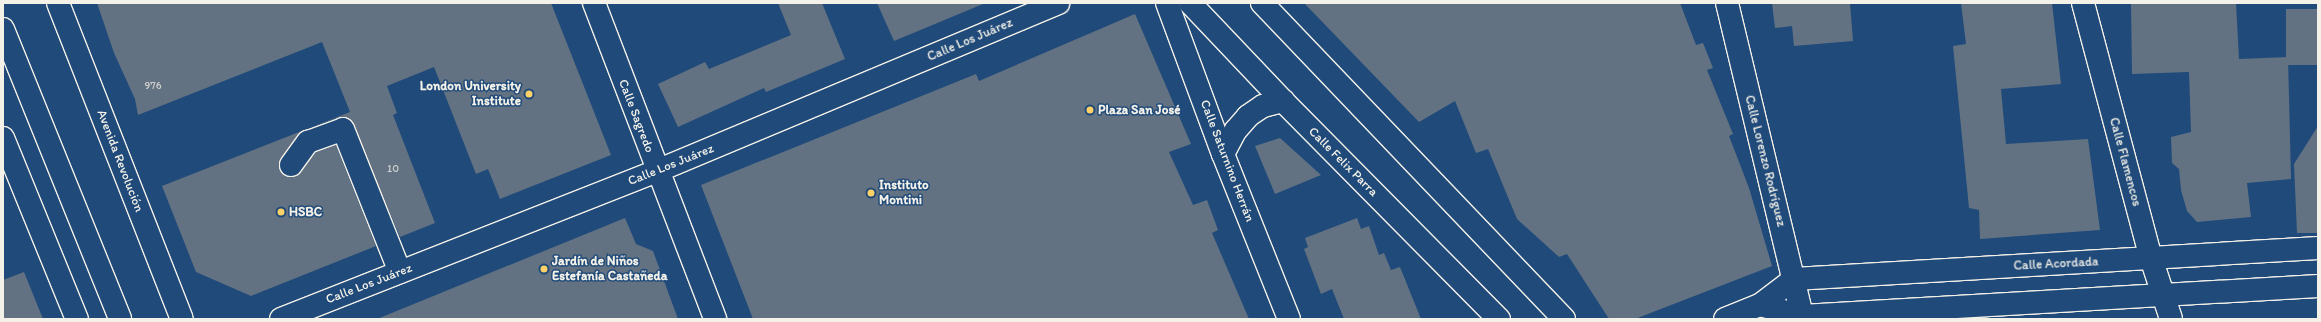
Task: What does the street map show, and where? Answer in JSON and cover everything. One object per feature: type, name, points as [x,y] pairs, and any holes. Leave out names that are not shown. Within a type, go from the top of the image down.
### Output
[{"type":"main road","name":"Avenida Revolución","points":[[58,3],[182,319]]},
{"type":"main road","name":"Calle Sagredo","points":[[594,3],[657,171],[715,319]]},
{"type":"main road","name":"Calle Los Juárez","points":[[281,319],[657,171],[1058,3]]},
{"type":"main road","name":"Calle Saturnino Herrán","points":[[1167,3],[1223,154],[1289,319]]},
{"type":"main road","name":"Calle Felix Parra","points":[[1190,3],[1283,101],[1499,319]]},
{"type":"main road","points":[[1262,3],[1564,319]]},
{"type":"main road","name":"Calle Lorenzo Rodríguez","points":[[1727,3],[1803,317]]},
{"type":"main road","name":"Calle Flamencos","points":[[2083,3],[2151,258],[2172,319]]},
{"type":"main road","points":[[3,29],[120,319]]},
{"type":"main road","points":[[1223,154],[1236,130],[1248,116],[1264,106],[1283,101]]},
{"type":"main road","points":[[291,165],[308,142],[344,129],[400,272]]},
{"type":"main road","points":[[3,138],[77,319]]},
{"type":"main road","name":"Calle Acordada","points":[[1794,279],[2318,248]]},
{"type":"main road","points":[[1725,319],[1760,305],[1794,279]]},
{"type":"main road","points":[[1760,305],[1803,317],[2318,286]]},
{"type":"building","points":[[97,3],[551,3],[611,155],[500,199],[488,169],[476,174],[434,67],[387,86],[397,113],[393,115],[435,223],[400,237],[350,119],[339,117],[309,128],[350,112],[322,42],[138,115],[135,99],[114,53]]},
{"type":"building","points":[[778,3],[822,3],[845,59],[766,92],[764,88],[678,127],[658,84],[705,62],[709,69],[791,35]]},
{"type":"building","points":[[877,3],[983,3],[983,4],[894,41]]},
{"type":"building","points":[[1304,3],[1680,3],[1696,45],[1703,43],[1713,68],[1707,70],[1733,134],[1729,136],[1749,188],[1772,266],[1635,319],[1609,319],[1567,254],[1559,257],[1517,219],[1488,149],[1476,153],[1455,101],[1419,122]]},
{"type":"building","points":[[1772,3],[1850,3],[1853,41],[1794,46],[1792,26],[1775,28]]},
{"type":"building","points":[[1961,3],[2052,3],[2061,84],[2001,89],[2006,144],[2088,139],[2100,230],[1980,239],[1979,210],[1969,208],[1953,46],[1966,44]]},
{"type":"building","points":[[2131,3],[2236,3],[2239,59],[2288,57],[2291,179],[2247,183],[2251,217],[2197,222],[2187,211],[2181,190],[2179,169],[2172,163],[2171,137],[2191,132],[2189,72],[2132,74]]},
{"type":"building","points":[[2286,9],[2318,9],[2318,65],[2286,65]]},
{"type":"building","points":[[1135,14],[1191,144],[1169,152],[1193,205],[1207,200],[1218,230],[1212,233],[1249,319],[753,319],[701,185],[976,74],[979,81]]},
{"type":"building","points":[[2318,126],[2318,233],[2297,233],[2294,164]]},
{"type":"building","name":"HSBC","points":[[304,130],[281,158],[280,170],[289,177],[296,176],[316,152],[336,145],[376,246],[251,296],[196,272],[162,186]]},
{"type":"building","points":[[1280,138],[1321,175],[1275,194],[1255,146]]},
{"type":"building","points":[[625,218],[636,244],[653,251],[678,319],[377,319]]},
{"type":"building","points":[[1357,218],[1361,229],[1369,226],[1379,255],[1384,253],[1391,270],[1400,267],[1421,319],[1344,319],[1332,289],[1321,294],[1304,249],[1308,247],[1305,238]]},
{"type":"building","points":[[24,272],[43,319],[3,319],[3,280]]},
{"type":"place","name":"London University Institute","points":[[529,94]]},
{"type":"place","name":"Plaza San José","points":[[1090,110]]},
{"type":"place","name":"Instituto Montini","points":[[871,193]]},
{"type":"place","name":"HSBC","points":[[281,212]]},
{"type":"place","name":"Jardín de Niños Estefanía Castañeda","points":[[544,269]]}]
